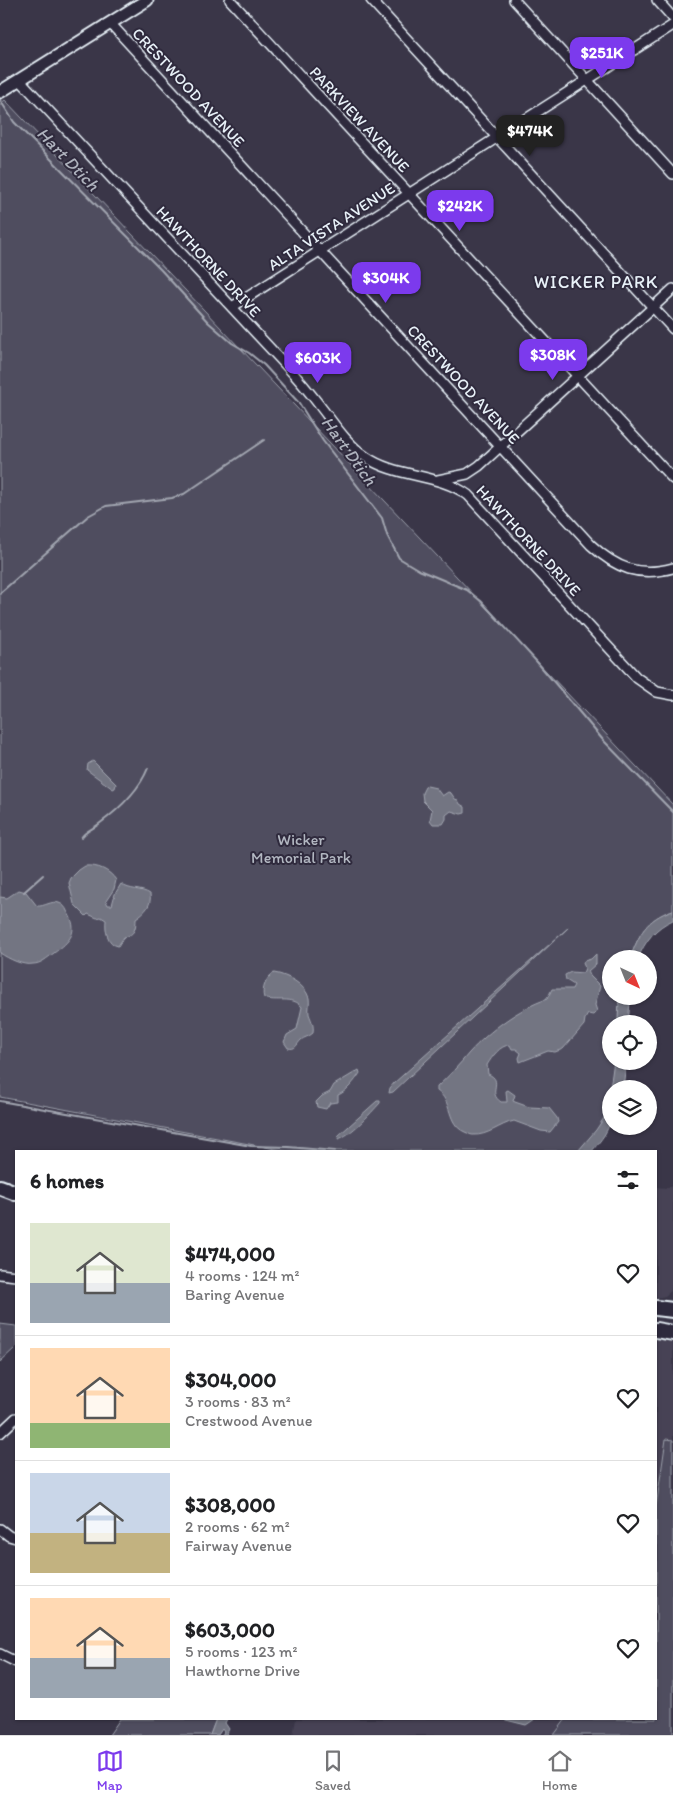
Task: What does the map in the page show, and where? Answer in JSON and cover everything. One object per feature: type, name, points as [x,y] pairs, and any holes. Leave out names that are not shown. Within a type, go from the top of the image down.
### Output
[{"type":"highway","points":[[0,1187],[15,1193]]},
{"type":"highway","points":[[657,1308],[673,1310]]},
{"type":"highway","points":[[657,1330],[673,1334]]},
{"type":"main road","points":[[3,90],[147,0]]},
{"type":"street","name":"PARKVIEW AVENUE","points":[[230,0],[673,479]]},
{"type":"street","points":[[372,0],[496,138],[673,329]]},
{"type":"street","points":[[514,0],[673,174]]},
{"type":"street","points":[[657,0],[673,18]]},
{"type":"street","name":"CRESTWOOD AVENUE","points":[[110,23],[591,545],[612,562],[625,568],[640,572],[660,572],[673,568]]},
{"type":"street","name":"ALTA VISTA AVENUE","points":[[232,307],[673,25]]},
{"type":"street","name":"HAWTHORNE DRIVE","points":[[20,80],[296,377],[338,430],[357,450],[377,464],[414,476],[437,480],[468,495],[624,665],[646,685],[657,692],[673,695]]},
{"type":"street","points":[[437,480],[467,474],[479,466],[673,289]]},
{"type":"street","points":[[0,1274],[15,1276]]},
{"type":"street","points":[[0,1433],[15,1419]]},
{"type":"street","points":[[0,1529],[9,1536],[15,1538]]},
{"type":"street","points":[[0,1654],[15,1662]]},
{"type":"shaded area","points":[[673,1186],[673,1280],[671,1291],[665,1296],[657,1298],[657,1187],[666,1188]]},
{"type":"shaded area","points":[[657,1334],[673,1337],[673,1440],[666,1439],[657,1500]]},
{"type":"shaded area","points":[[296,1720],[565,1720],[554,1735],[293,1735]]},
{"type":"green space","name":"Wicker Memorial Park","points":[[5,100],[673,805],[673,910],[650,923],[640,935],[634,950],[602,950],[602,1005],[619,1005],[618,1015],[602,1015],[602,1070],[613,1070],[612,1080],[602,1080],[602,1123],[579,1150],[281,1150],[0,1097],[0,104]]},
{"type":"green space","points":[[0,1324],[15,1326],[15,1348],[0,1362]]},
{"type":"green space","points":[[666,1439],[673,1440],[673,1735],[554,1735],[565,1720],[657,1720],[657,1500]]},
{"type":"green space","points":[[119,1720],[216,1720],[210,1735],[109,1735]]},
{"type":"water","points":[[93,761],[116,784],[115,788],[113,789],[87,770],[88,764]]},
{"type":"water","points":[[427,786],[436,788],[442,796],[448,792],[451,793],[465,807],[465,813],[461,814],[451,811],[446,815],[443,824],[433,824],[430,820],[432,810],[423,801],[422,793]]},
{"type":"water","points":[[85,866],[103,869],[116,880],[114,889],[106,901],[108,905],[112,905],[115,894],[121,884],[150,894],[150,902],[147,908],[136,918],[134,931],[131,935],[124,937],[118,946],[109,940],[106,932],[106,920],[88,914],[86,916],[74,904],[69,883],[71,878]]},
{"type":"water","points":[[19,890],[26,892],[37,906],[54,902],[62,904],[73,925],[69,940],[46,959],[36,964],[21,963],[0,953],[0,897],[7,898]]},
{"type":"water","points":[[673,910],[673,920],[651,936],[642,950],[634,950],[640,935],[650,923]]},
{"type":"water","points":[[569,927],[393,1092],[389,1093],[394,1083]]},
{"type":"water","points":[[596,954],[596,964],[588,971],[590,976],[600,986],[595,1005],[597,1011],[593,1015],[588,1014],[584,1025],[563,1049],[555,1052],[548,1051],[520,1062],[521,1053],[516,1049],[512,1049],[510,1045],[503,1047],[497,1052],[487,1065],[488,1074],[493,1077],[496,1083],[495,1094],[501,1102],[507,1102],[506,1091],[508,1090],[515,1095],[513,1101],[515,1102],[529,1107],[549,1108],[558,1122],[550,1132],[541,1131],[514,1121],[478,1135],[471,1135],[459,1128],[452,1118],[445,1100],[437,1091],[437,1087],[477,1044],[495,1028],[515,1014],[547,999],[552,989],[572,989],[574,985],[566,980],[565,975],[571,972],[583,973],[585,968],[584,961],[591,959]]},
{"type":"water","points":[[274,973],[300,984],[309,998],[309,1012],[313,1033],[302,1039],[293,1048],[288,1048],[284,1042],[287,1035],[297,1029],[302,1007],[294,1001],[264,998],[265,984]]},
{"type":"water","points":[[619,1005],[630,1005],[629,1015],[618,1015]]},
{"type":"water","points":[[359,1070],[360,1073],[353,1083],[338,1095],[338,1102],[330,1103],[326,1109],[317,1107],[316,1102],[330,1092],[334,1085]]},
{"type":"water","points":[[613,1070],[625,1070],[624,1080],[611,1080]]},
{"type":"water","points":[[377,1101],[380,1101],[380,1103],[366,1118],[348,1134],[338,1139],[339,1135]]},
{"type":"water","points":[[602,1121],[602,1135],[604,1135],[593,1150],[579,1150]]},
{"type":"water","points":[[216,1720],[226,1720],[225,1723],[229,1729],[226,1735],[222,1735],[224,1732],[222,1729],[218,1735],[210,1735]]},
{"type":"water","points":[[506,1720],[534,1720],[526,1725]]},
{"type":"waterway","name":"Hart Dtich","points":[[0,100],[14,122],[161,270],[208,322],[232,343],[264,365],[299,403],[323,441],[382,518],[387,535],[399,558],[419,570],[467,590],[481,601],[537,662],[603,740],[673,812]]},
{"type":"waterway","points":[[0,593],[88,516],[106,506],[172,498],[184,494],[264,440]]},
{"type":"waterway","points":[[81,838],[113,813],[134,792],[148,768]]},
{"type":"waterway","points":[[24,892],[43,875]]},
{"type":"waterway","points":[[0,1101],[251,1146],[323,1150]]},
{"type":"district","name":"WICKER PARK","points":[[596,282]]}]
